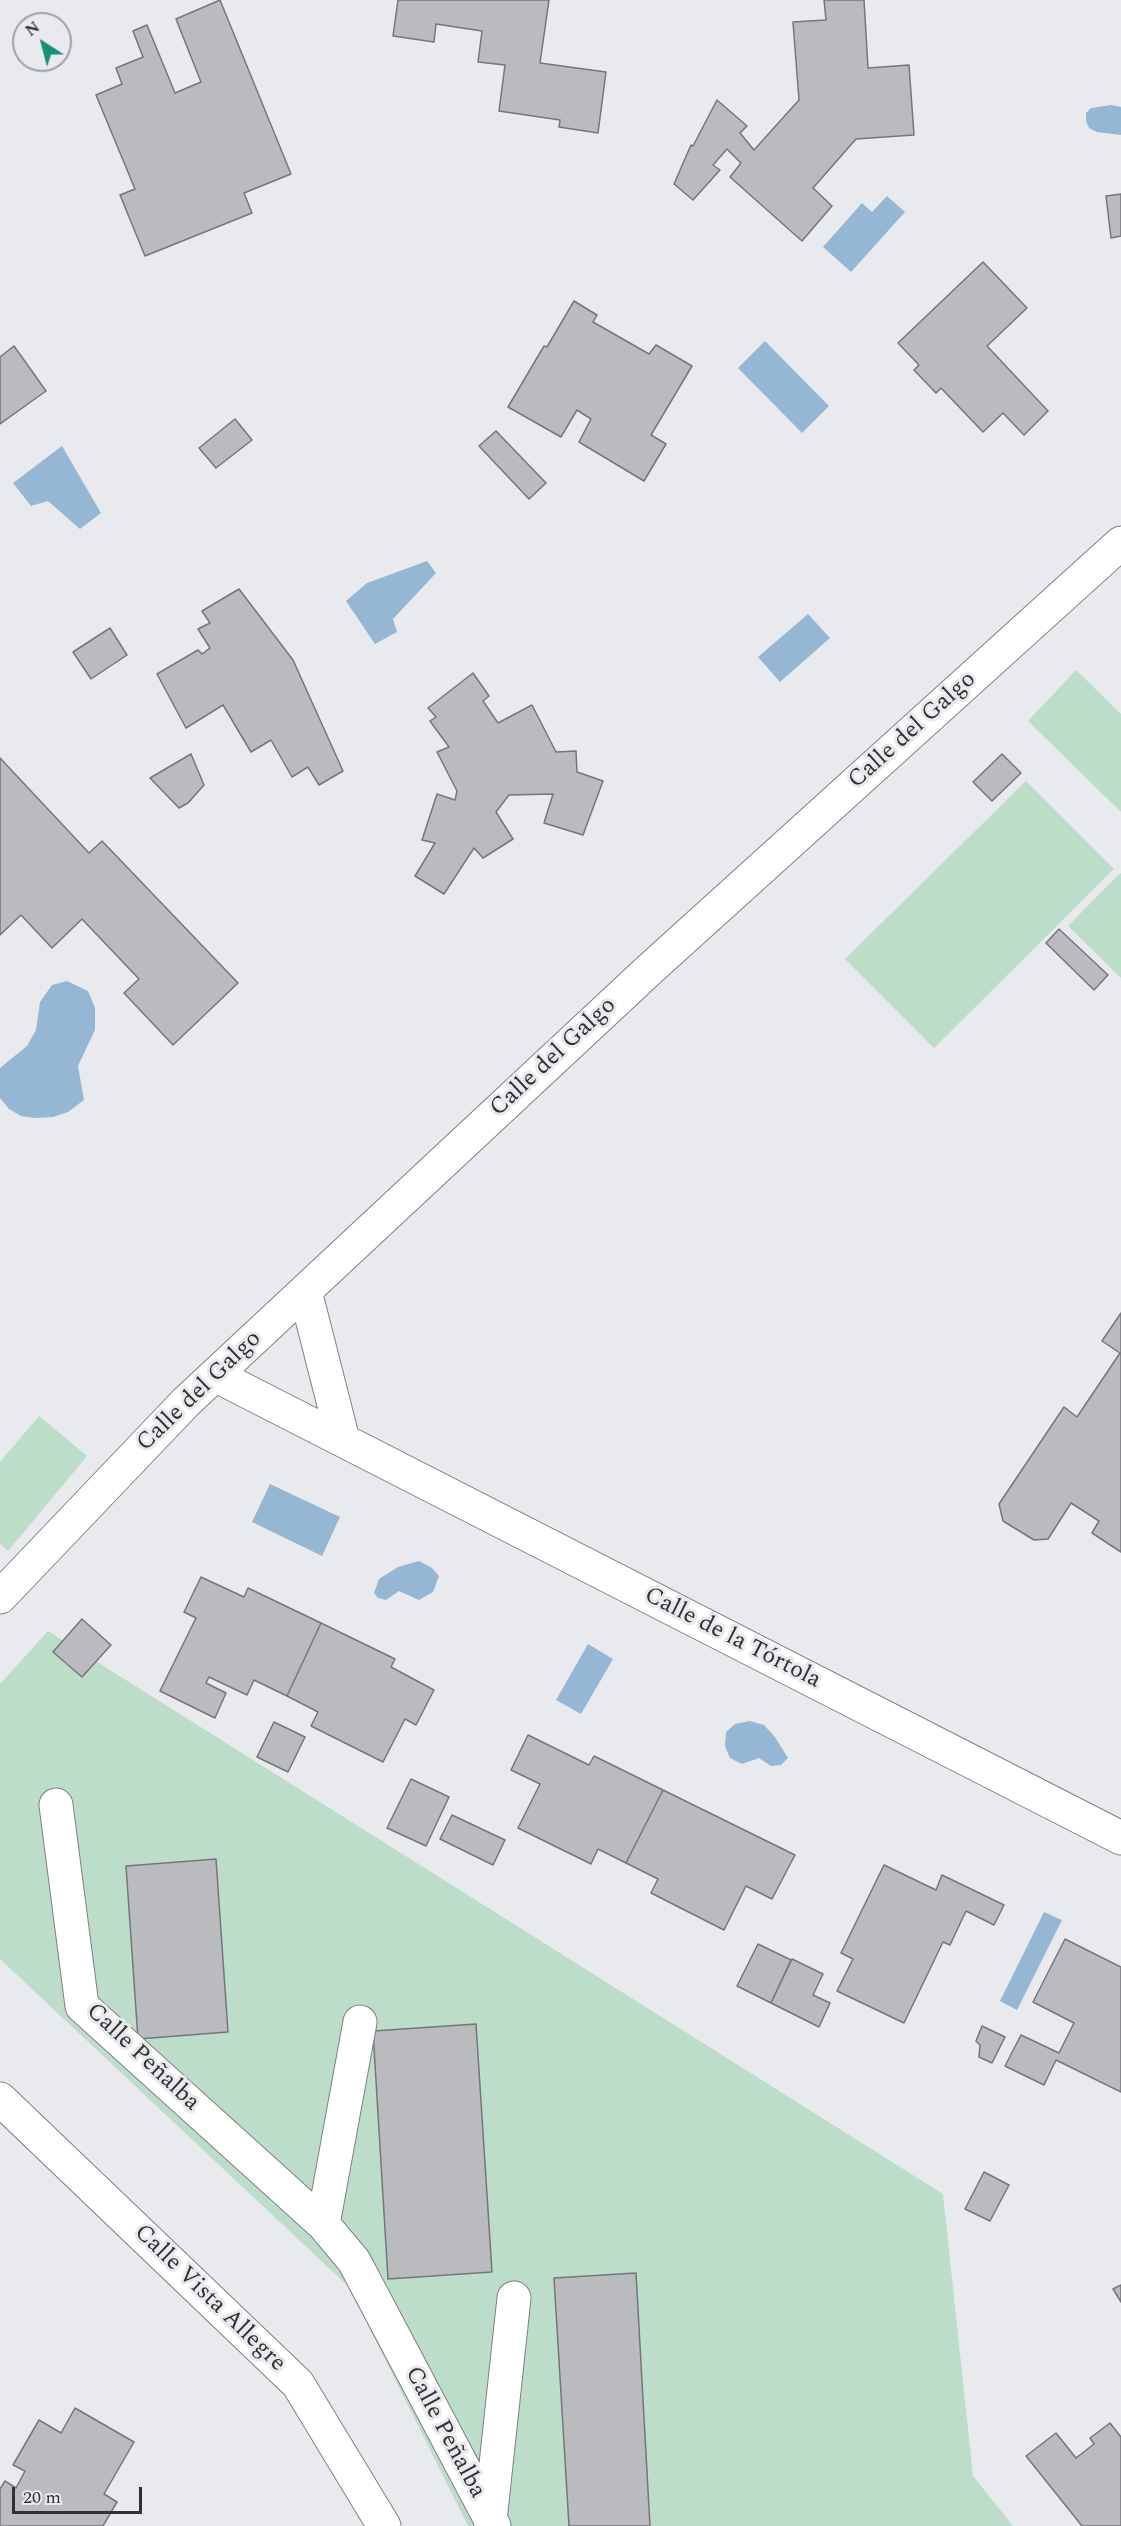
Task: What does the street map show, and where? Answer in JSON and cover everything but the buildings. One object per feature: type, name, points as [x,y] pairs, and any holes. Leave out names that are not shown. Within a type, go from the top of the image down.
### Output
[{"type":"street","name":"Calle del Galgo","points":[[1,1593],[186,1402],[649,970],[1121,543]]},
{"type":"street","points":[[305,1291],[343,1440]]},
{"type":"street","name":"Calle de la Tórtola","points":[[215,1376],[1121,1838]]},
{"type":"street","name":"Calle Peñalba","points":[[56,1805],[82,2006],[323,2224],[354,2261],[492,2523]]},
{"type":"street","points":[[323,2224],[360,2022]]},
{"type":"street","name":"Calle Vista Allegre","points":[[0,2099],[298,2384],[384,2526]]},
{"type":"street","name":"Calle Peñalba","points":[[492,2523],[514,2298]]},
{"type":"green space","points":[[1076,670],[1121,714],[1121,812],[1028,721]]},
{"type":"green space","points":[[1026,781],[1114,869],[934,1048],[845,959]]},
{"type":"green space","points":[[1121,874],[1121,978],[1068,926]]},
{"type":"green space","points":[[39,1416],[87,1456],[8,1551],[0,1544],[0,1462]]},
{"type":"green space","points":[[48,1631],[943,2194],[973,2476],[1013,2526],[468,2526],[349,2287],[0,1959],[0,1684]]},
{"type":"water","points":[[1111,105],[1121,107],[1121,135],[1097,132],[1089,128],[1086,113],[1091,108]]},
{"type":"water","points":[[887,196],[905,212],[851,272],[823,247],[862,203],[872,212]]},
{"type":"water","points":[[765,341],[829,406],[802,433],[738,368]]},
{"type":"water","points":[[62,446],[101,513],[80,529],[48,501],[31,506],[13,483]]},
{"type":"water","points":[[427,561],[436,573],[393,619],[397,632],[375,644],[346,601],[367,583]]},
{"type":"water","points":[[808,614],[830,638],[780,682],[758,657]]},
{"type":"water","points":[[67,981],[88,991],[95,1008],[95,1030],[78,1066],[84,1100],[68,1112],[53,1117],[21,1116],[9,1109],[0,1098],[0,1068],[27,1046],[36,1030],[40,1002],[52,985]]},
{"type":"water","points":[[270,1484],[340,1517],[322,1556],[252,1522]]},
{"type":"water","points":[[419,1561],[432,1568],[439,1576],[433,1592],[419,1600],[399,1591],[386,1600],[378,1598],[374,1593],[379,1579],[398,1567]]},
{"type":"water","points":[[588,1644],[613,1659],[581,1714],[556,1700]]},
{"type":"water","points":[[750,1721],[764,1725],[775,1737],[788,1758],[781,1765],[771,1766],[759,1758],[742,1764],[730,1758],[725,1746],[726,1732],[735,1724]]},
{"type":"water","points":[[1044,1912],[1062,1920],[1017,2010],[1000,2001]]}]
